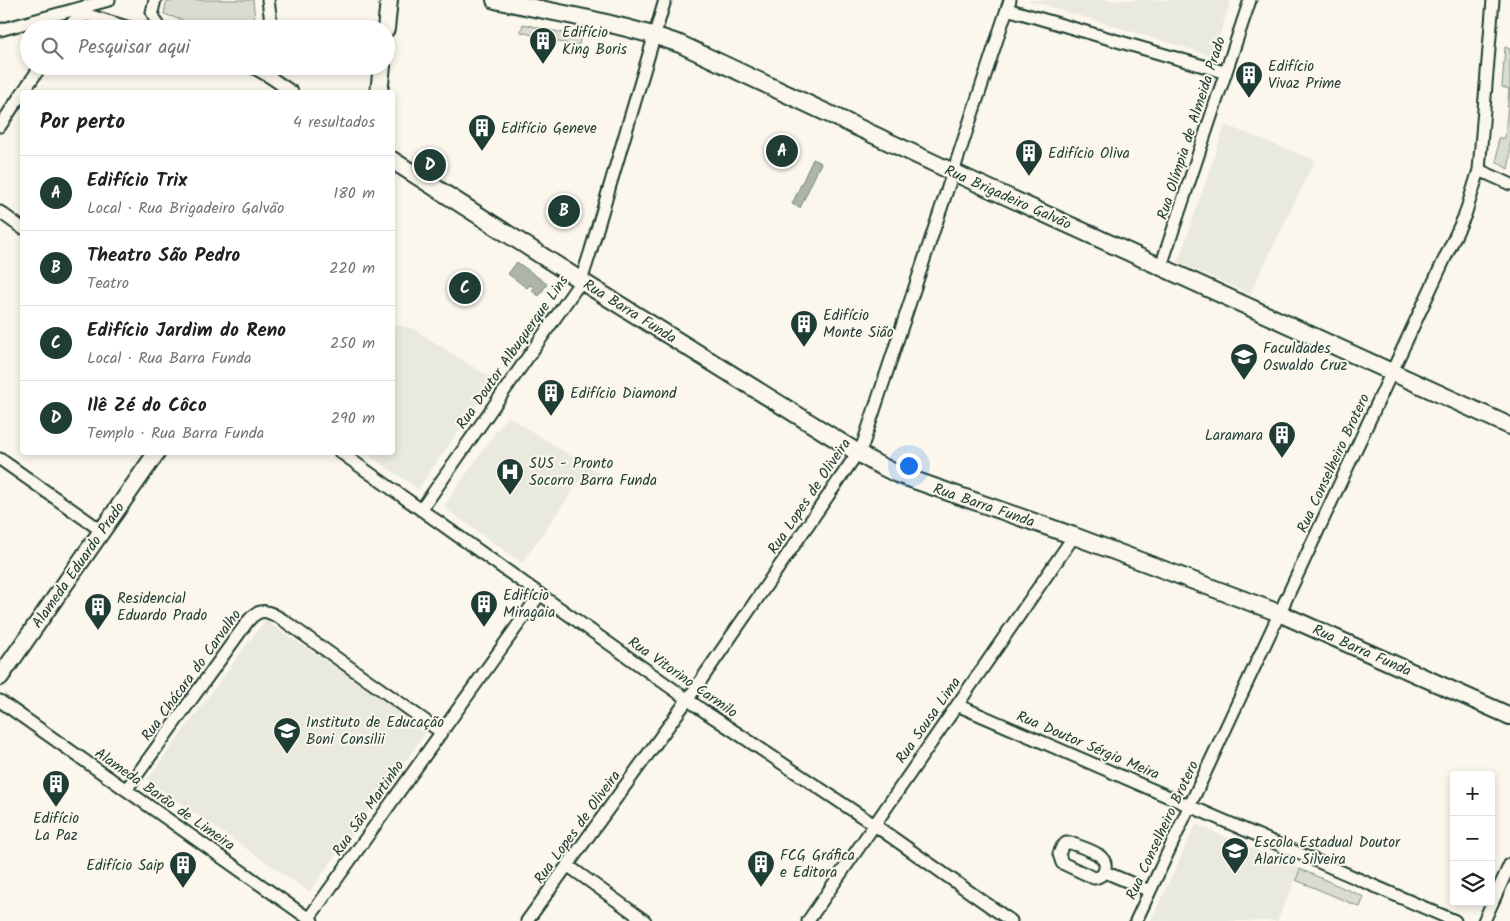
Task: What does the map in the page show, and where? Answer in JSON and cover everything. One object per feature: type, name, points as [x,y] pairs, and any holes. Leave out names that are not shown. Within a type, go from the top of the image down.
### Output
[{"type":"street","points":[[39,20],[109,0]]},
{"type":"street","points":[[155,0],[152,12],[155,20]]},
{"type":"street","points":[[268,0],[271,20]]},
{"type":"street","points":[[387,20],[389,0]]},
{"type":"street","name":"Rua Brigadeiro Galvão","points":[[495,0],[655,35],[680,44],[953,172],[1510,426]]},
{"type":"street","name":"Rua Doutor Albuquerque Lins","points":[[421,510],[581,280],[665,0]]},
{"type":"street","name":"Rua Olímpia de Almeida Prado","points":[[1161,266],[1224,72],[1250,0]]},
{"type":"street","name":"Rua Conselheiro Brotero","points":[[1136,921],[1465,215],[1480,170],[1493,0]]},
{"type":"street","points":[[1008,5],[1224,72]]},
{"type":"street","name":"Rua Lopes de Oliveira","points":[[527,921],[688,699],[858,453],[866,437],[1008,5]]},
{"type":"street","points":[[55,16],[65,18],[66,20]]},
{"type":"street","points":[[74,20],[81,16],[102,20]]},
{"type":"street","points":[[0,30],[20,25]]},
{"type":"street","points":[[25,90],[35,75]]},
{"type":"street","points":[[273,75],[290,90]]},
{"type":"street","points":[[378,90],[381,75]]},
{"type":"street","points":[[0,126],[20,97]]},
{"type":"street","name":"Rua Barra Funda","points":[[395,162],[858,453],[897,474],[1074,536],[1280,613],[1510,716]]},
{"type":"street","points":[[1480,170],[1510,184]]},
{"type":"street","points":[[0,212],[20,227]]},
{"type":"street","name":"Alameda Eduardo Prado","points":[[0,676],[154,455]]},
{"type":"street","name":"Rua Vitorino Carmilo","points":[[344,455],[688,699],[873,824],[1011,921]]},
{"type":"street","points":[[0,459],[102,531]]},
{"type":"street","name":"Rua Sousa Lima","points":[[808,921],[873,824],[1074,536]]},
{"type":"street","name":"Rua São Martinho","points":[[310,920],[540,594]]},
{"type":"street","name":"Rua Chácara do Carvalho","points":[[126,790],[248,621],[258,612],[265,611],[283,620],[441,732]]},
{"type":"street","name":"Alameda Barão de Limeira","points":[[0,701],[310,920]]},
{"type":"street","name":"Rua Doutor Sérgio Meira","points":[[957,705],[1455,921]]},
{"type":"street","points":[[1484,921],[1510,864]]},
{"type":"street","points":[[567,866],[644,921]]},
{"type":"street","points":[[1104,872],[1150,891]]},
{"type":"shaded area","points":[[176,0],[253,0],[255,20],[182,20],[164,14],[166,3]]},
{"type":"shaded area","points":[[1027,0],[1231,0],[1213,56]]},
{"type":"shaded area","points":[[523,24],[581,37],[578,47],[521,32]]},
{"type":"shaded area","points":[[1505,47],[1510,49],[1510,159],[1508,169],[1497,162],[1498,138],[1505,138],[1509,89],[1502,87]]},
{"type":"shaded area","points":[[1225,125],[1315,160],[1250,294],[1178,262]]},
{"type":"shaded area","points":[[813,159],[821,163],[800,208],[792,204]]},
{"type":"shaded area","points":[[517,262],[547,284],[539,296],[532,291],[534,288],[530,285],[527,288],[508,274]]},
{"type":"shaded area","points":[[397,325],[412,328],[494,380],[418,489],[369,455],[395,455],[395,328]]},
{"type":"shaded area","name":"SUS - Pronto Socorro Barra Funda","points":[[507,416],[604,476],[596,488],[581,479],[522,563],[446,509],[446,503]]},
{"type":"shaded area","name":"Instituto de Educação Boni Consilii","points":[[265,620],[428,730],[309,892],[147,780]]},
{"type":"shaded area","name":"Escola Estadual Doutor Alarico Silveira","points":[[1196,824],[1300,869],[1277,921],[1151,921]]},
{"type":"shaded area","points":[[1300,869],[1364,897],[1360,907],[1296,880]]},
{"type":"place","name":"Edifício King Boris","points":[[543,65]]},
{"type":"place","name":"Edifício Vivaz Prime","points":[[1249,99]]},
{"type":"place","name":"Edifício Trix","points":[[782,151]]},
{"type":"place","name":"Edifício Geneve","points":[[482,152]]},
{"type":"place","name":"Ilê Zé do Côco","points":[[430,165]]},
{"type":"place","name":"Edifício Oliva","points":[[1029,177]]},
{"type":"place","name":"Theatro São Pedro","points":[[564,211]]},
{"type":"place","name":"Edifício Jardim do Reno","points":[[465,288]]},
{"type":"place","name":"Edifício Monte Sião","points":[[804,348]]},
{"type":"place","name":"Faculdades Oswaldo Cruz","points":[[1244,381]]},
{"type":"place","name":"Edifício Diamond","points":[[551,417]]},
{"type":"place","name":"Laramara","points":[[1282,459]]},
{"type":"place","name":"SUS - Pronto Socorro Barra Funda","points":[[510,496]]},
{"type":"place","name":"Edifício Miragaia","points":[[484,628]]},
{"type":"place","name":"Residencial Eduardo Prado","points":[[98,631]]},
{"type":"place","name":"Instituto de Educação Boni Consilii","points":[[287,755]]},
{"type":"place","name":"Edifício La Paz","points":[[56,808]]},
{"type":"place","name":"Escola Estadual Doutor Alarico Silveira","points":[[1235,875]]},
{"type":"place","name":"FCG Gráfica e Editora","points":[[761,888]]},
{"type":"place","name":"Edifício Saip","points":[[183,889]]}]
